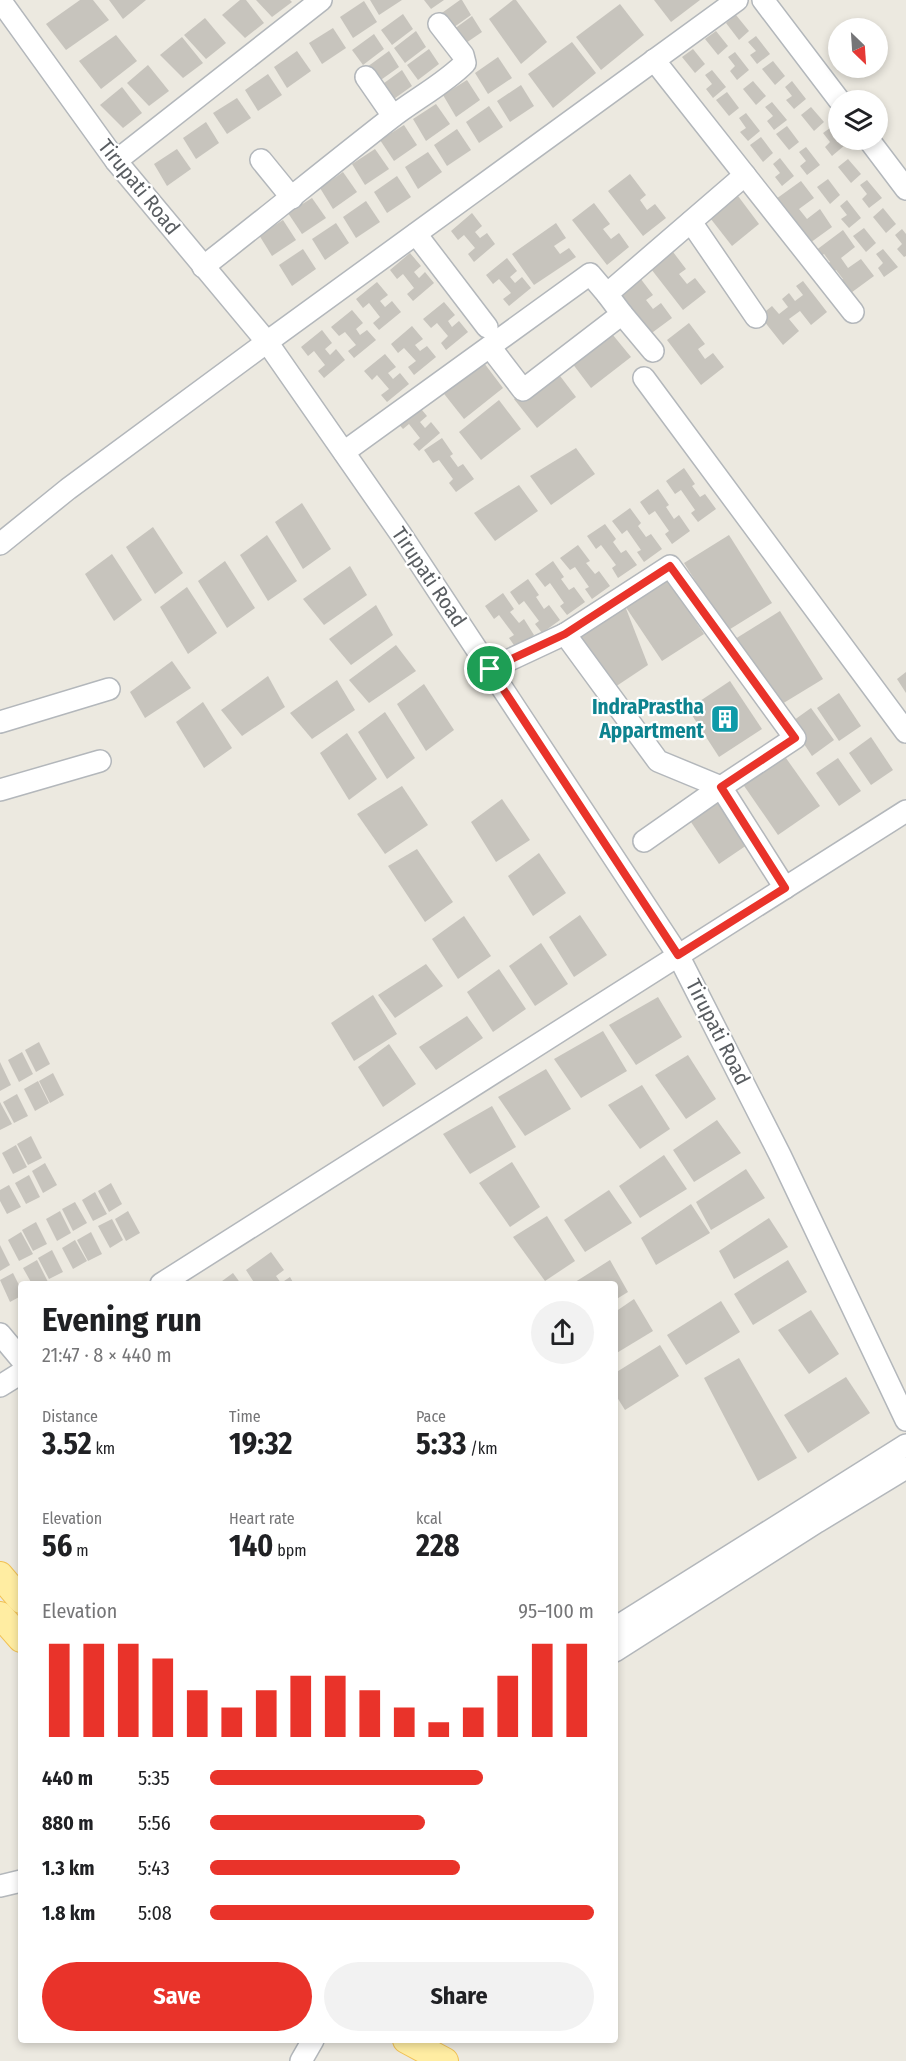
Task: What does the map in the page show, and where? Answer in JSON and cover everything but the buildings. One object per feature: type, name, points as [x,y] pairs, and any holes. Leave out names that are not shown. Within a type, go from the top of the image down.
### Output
[{"type":"main road","points":[[0,1575],[18,1596]]},
{"type":"main road","points":[[0,1615],[18,1636]]},
{"type":"main road","points":[[411,2043],[444,2061]]},
{"type":"street","name":"Tirupati Road","points":[[0,0],[116,161],[267,342],[490,669],[678,955],[780,1155],[906,1420]]},
{"type":"street","points":[[116,161],[321,0]]},
{"type":"street","points":[[0,544],[68,489],[267,342],[737,0]]},
{"type":"street","points":[[763,0],[831,90]]},
{"type":"street","points":[[203,267],[393,116],[452,76],[465,63],[463,55],[439,24]]},
{"type":"street","points":[[654,60],[853,312]]},
{"type":"street","points":[[366,77],[393,116]]},
{"type":"street","points":[[877,150],[906,189]]},
{"type":"street","points":[[261,160],[292,198]]},
{"type":"street","points":[[607,294],[745,176]]},
{"type":"street","points":[[691,222],[756,316]]},
{"type":"street","points":[[416,234],[489,337],[523,390],[622,314]]},
{"type":"street","points":[[344,452],[489,337],[591,274],[652,351]]},
{"type":"street","points":[[644,378],[906,732]]},
{"type":"street","points":[[490,669],[565,634],[670,566],[795,738],[644,841]]},
{"type":"street","points":[[565,634],[658,761],[721,787],[785,888]]},
{"type":"street","points":[[0,722],[108,689]]},
{"type":"street","points":[[0,790],[100,761]]},
{"type":"street","points":[[166,1281],[906,811]]},
{"type":"street","points":[[0,1334],[18,1355]]},
{"type":"street","points":[[0,1386],[18,1375]]},
{"type":"street","points":[[618,1626],[906,1445]]},
{"type":"street","points":[[618,1649],[906,1468]]},
{"type":"street","points":[[0,1886],[18,1882]]},
{"type":"street","points":[[302,2061],[311,2043]]},
{"type":"place","name":"IndraPrastha Appartment","points":[[725,719]]},
{"type":"route","points":[[670,566],[795,738],[721,787],[785,888],[678,955],[490,669],[565,634],[670,566]]}]
